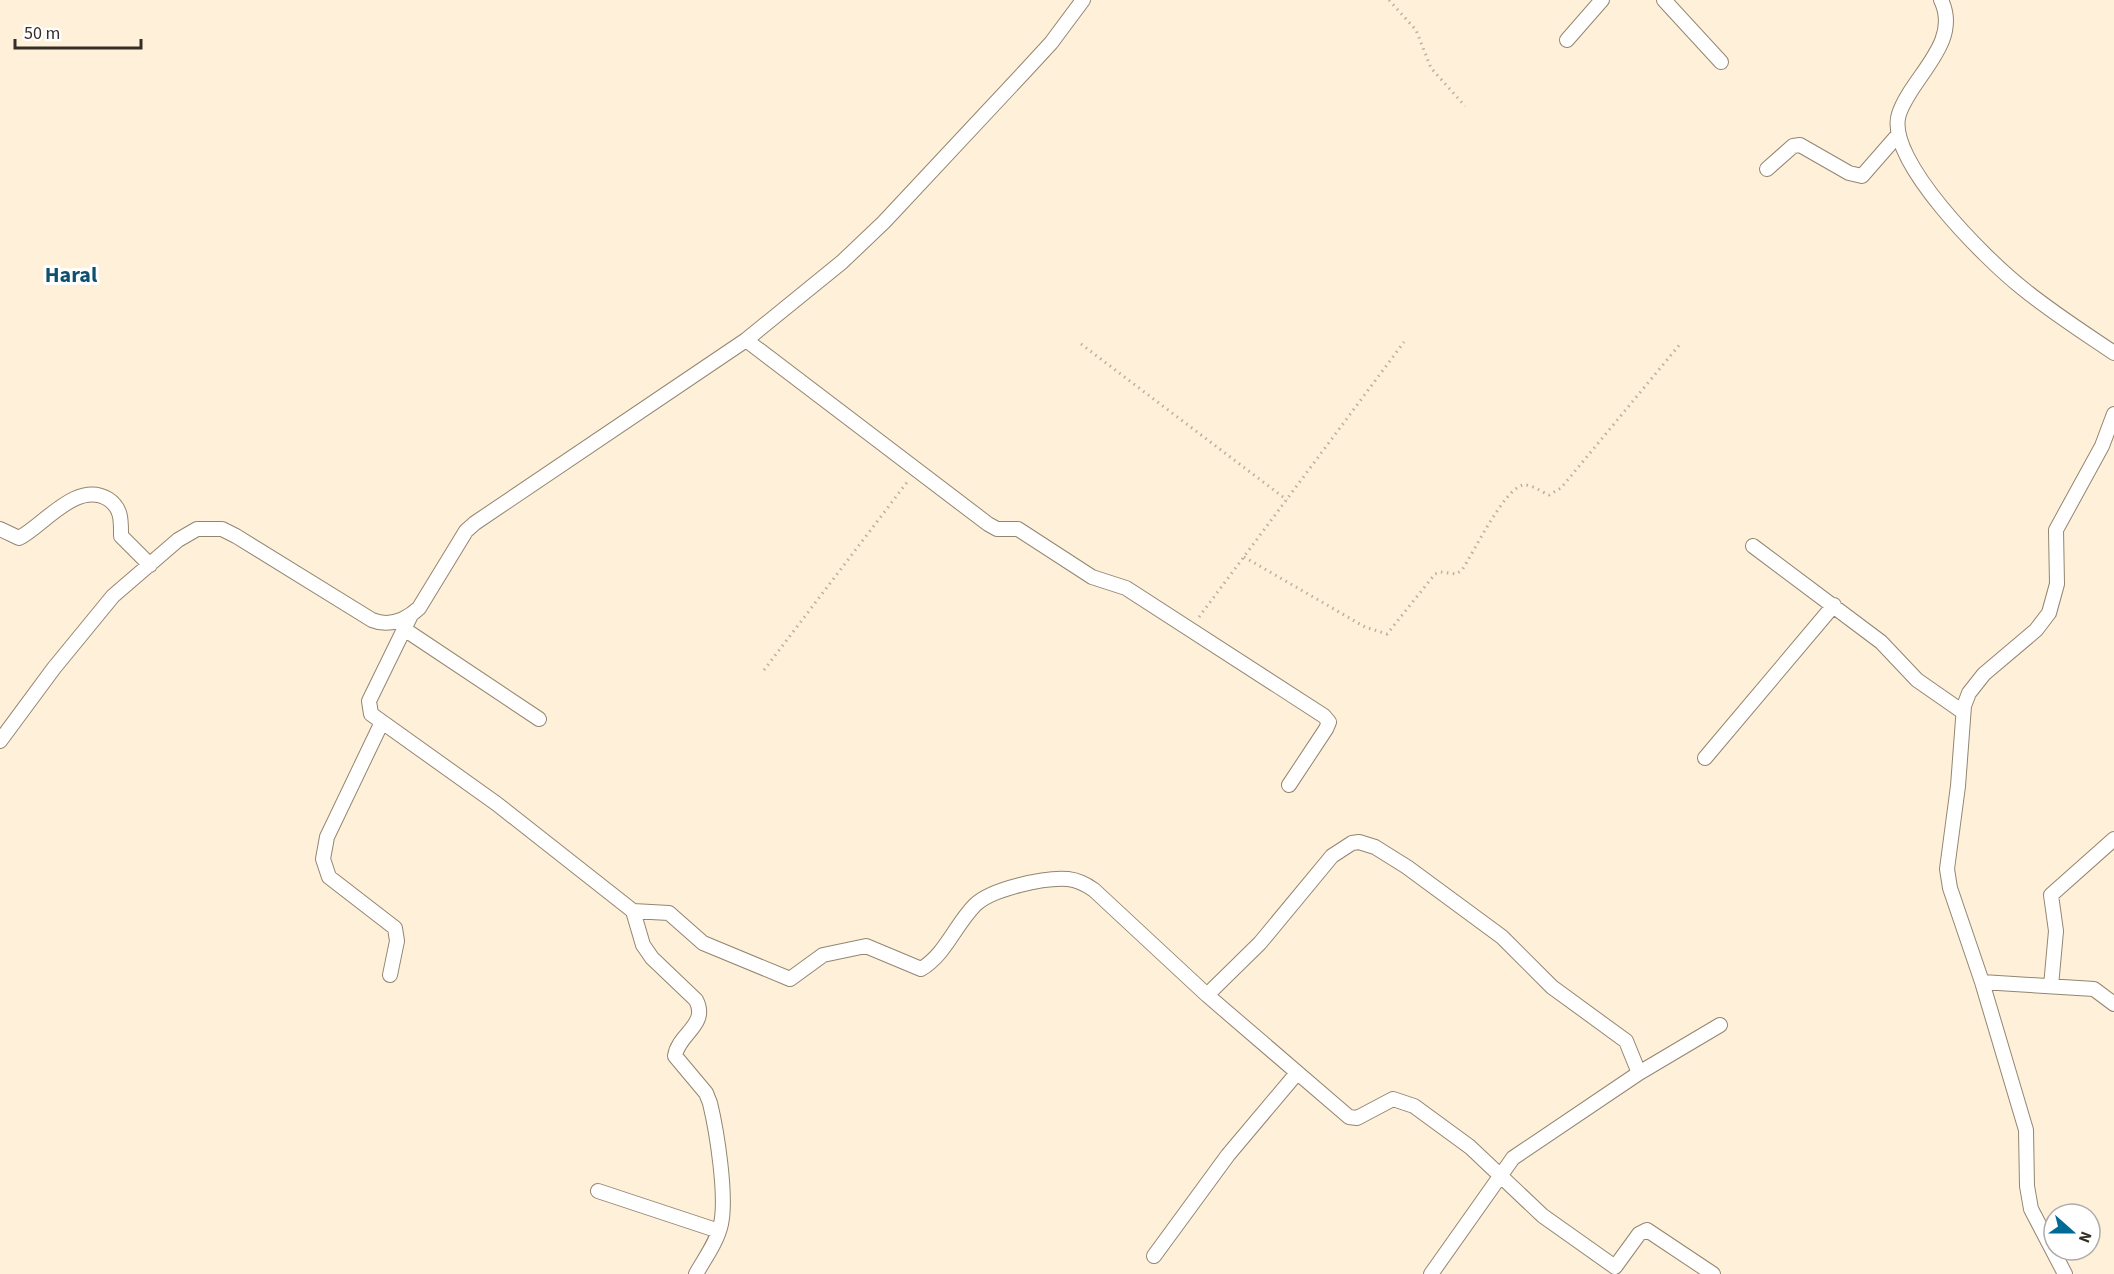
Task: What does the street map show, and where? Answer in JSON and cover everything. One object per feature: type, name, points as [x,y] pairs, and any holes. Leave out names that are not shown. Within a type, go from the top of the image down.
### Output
[{"type":"street","points":[[0,741],[81,633],[113,596],[188,533],[197,529],[222,529],[372,620],[388,623],[411,615],[419,608],[465,531],[746,340],[804,295],[884,222],[1051,43],[1083,0]]},
{"type":"street","points":[[1567,40],[1602,0]]},
{"type":"street","points":[[1664,0],[1721,62]]},
{"type":"street","points":[[1941,0],[1946,19],[1944,35],[1902,107],[1897,124],[1897,136],[1903,152],[1925,188],[1990,258],[2040,303],[2114,353]]},
{"type":"street","points":[[1767,169],[1793,146],[1800,145],[1849,173],[1862,176],[1897,136]]},
{"type":"street","points":[[746,340],[988,524],[997,529],[1018,528],[1092,577],[1126,588],[1328,719],[1326,729],[1289,785]]},
{"type":"street","points":[[2065,1274],[2031,1209],[2026,1186],[2026,1130],[1982,982],[1950,888],[1947,868],[1958,786],[1963,712],[1969,693],[1983,674],[2036,630],[2049,613],[2057,584],[2056,530],[2102,446],[2114,414]]},
{"type":"street","points":[[0,529],[19,538],[75,498],[85,494],[103,496],[117,507],[121,517],[121,536],[124,542],[150,565]]},
{"type":"street","points":[[1753,546],[1881,642],[1917,680],[1963,712]]},
{"type":"street","points":[[1705,758],[1834,605]]},
{"type":"street","points":[[411,615],[369,701],[371,714],[496,804],[633,911],[669,913],[703,943],[790,979],[823,955],[866,946],[921,969],[941,951],[976,904],[990,894],[1068,879],[1094,890],[1207,994],[1350,1117],[1357,1118],[1393,1100],[1414,1106],[1452,1132],[1543,1216],[1613,1270],[1639,1234],[1647,1230],[1713,1274]]},
{"type":"street","points":[[404,629],[539,719]]},
{"type":"street","points":[[382,722],[327,837],[323,859],[329,877],[395,928],[397,941],[390,975]]},
{"type":"street","points":[[2051,986],[2056,931],[2051,895],[2114,839]]},
{"type":"street","points":[[1207,994],[1260,943],[1332,856],[1352,843],[1359,842],[1375,848],[1407,867],[1502,937],[1552,987],[1626,1041],[1639,1072]]},
{"type":"street","points":[[633,911],[643,945],[652,958],[696,1000],[700,1008],[700,1017],[675,1049],[675,1056],[706,1093],[710,1103],[721,1181],[722,1222],[696,1274]]},
{"type":"street","points":[[1982,982],[2094,989],[2114,1004]]},
{"type":"street","points":[[1431,1274],[1513,1158],[1639,1072],[1720,1025]]},
{"type":"street","points":[[1154,1256],[1228,1155],[1297,1073]]},
{"type":"street","points":[[598,1191],[719,1231]]},
{"type":"path","points":[[1389,0],[1416,30],[1431,68],[1465,106]]},
{"type":"path","points":[[1191,629],[1404,342]]},
{"type":"path","points":[[1244,557],[1365,627],[1381,634],[1387,634],[1436,574],[1440,572],[1456,574],[1462,570],[1505,499],[1518,487],[1528,485],[1549,495],[1561,488],[1681,343]]},
{"type":"path","points":[[1080,344],[1287,500]]},
{"type":"path","points":[[764,670],[916,470]]},
{"type":"district","name":"Haral","points":[[71,274]]}]
